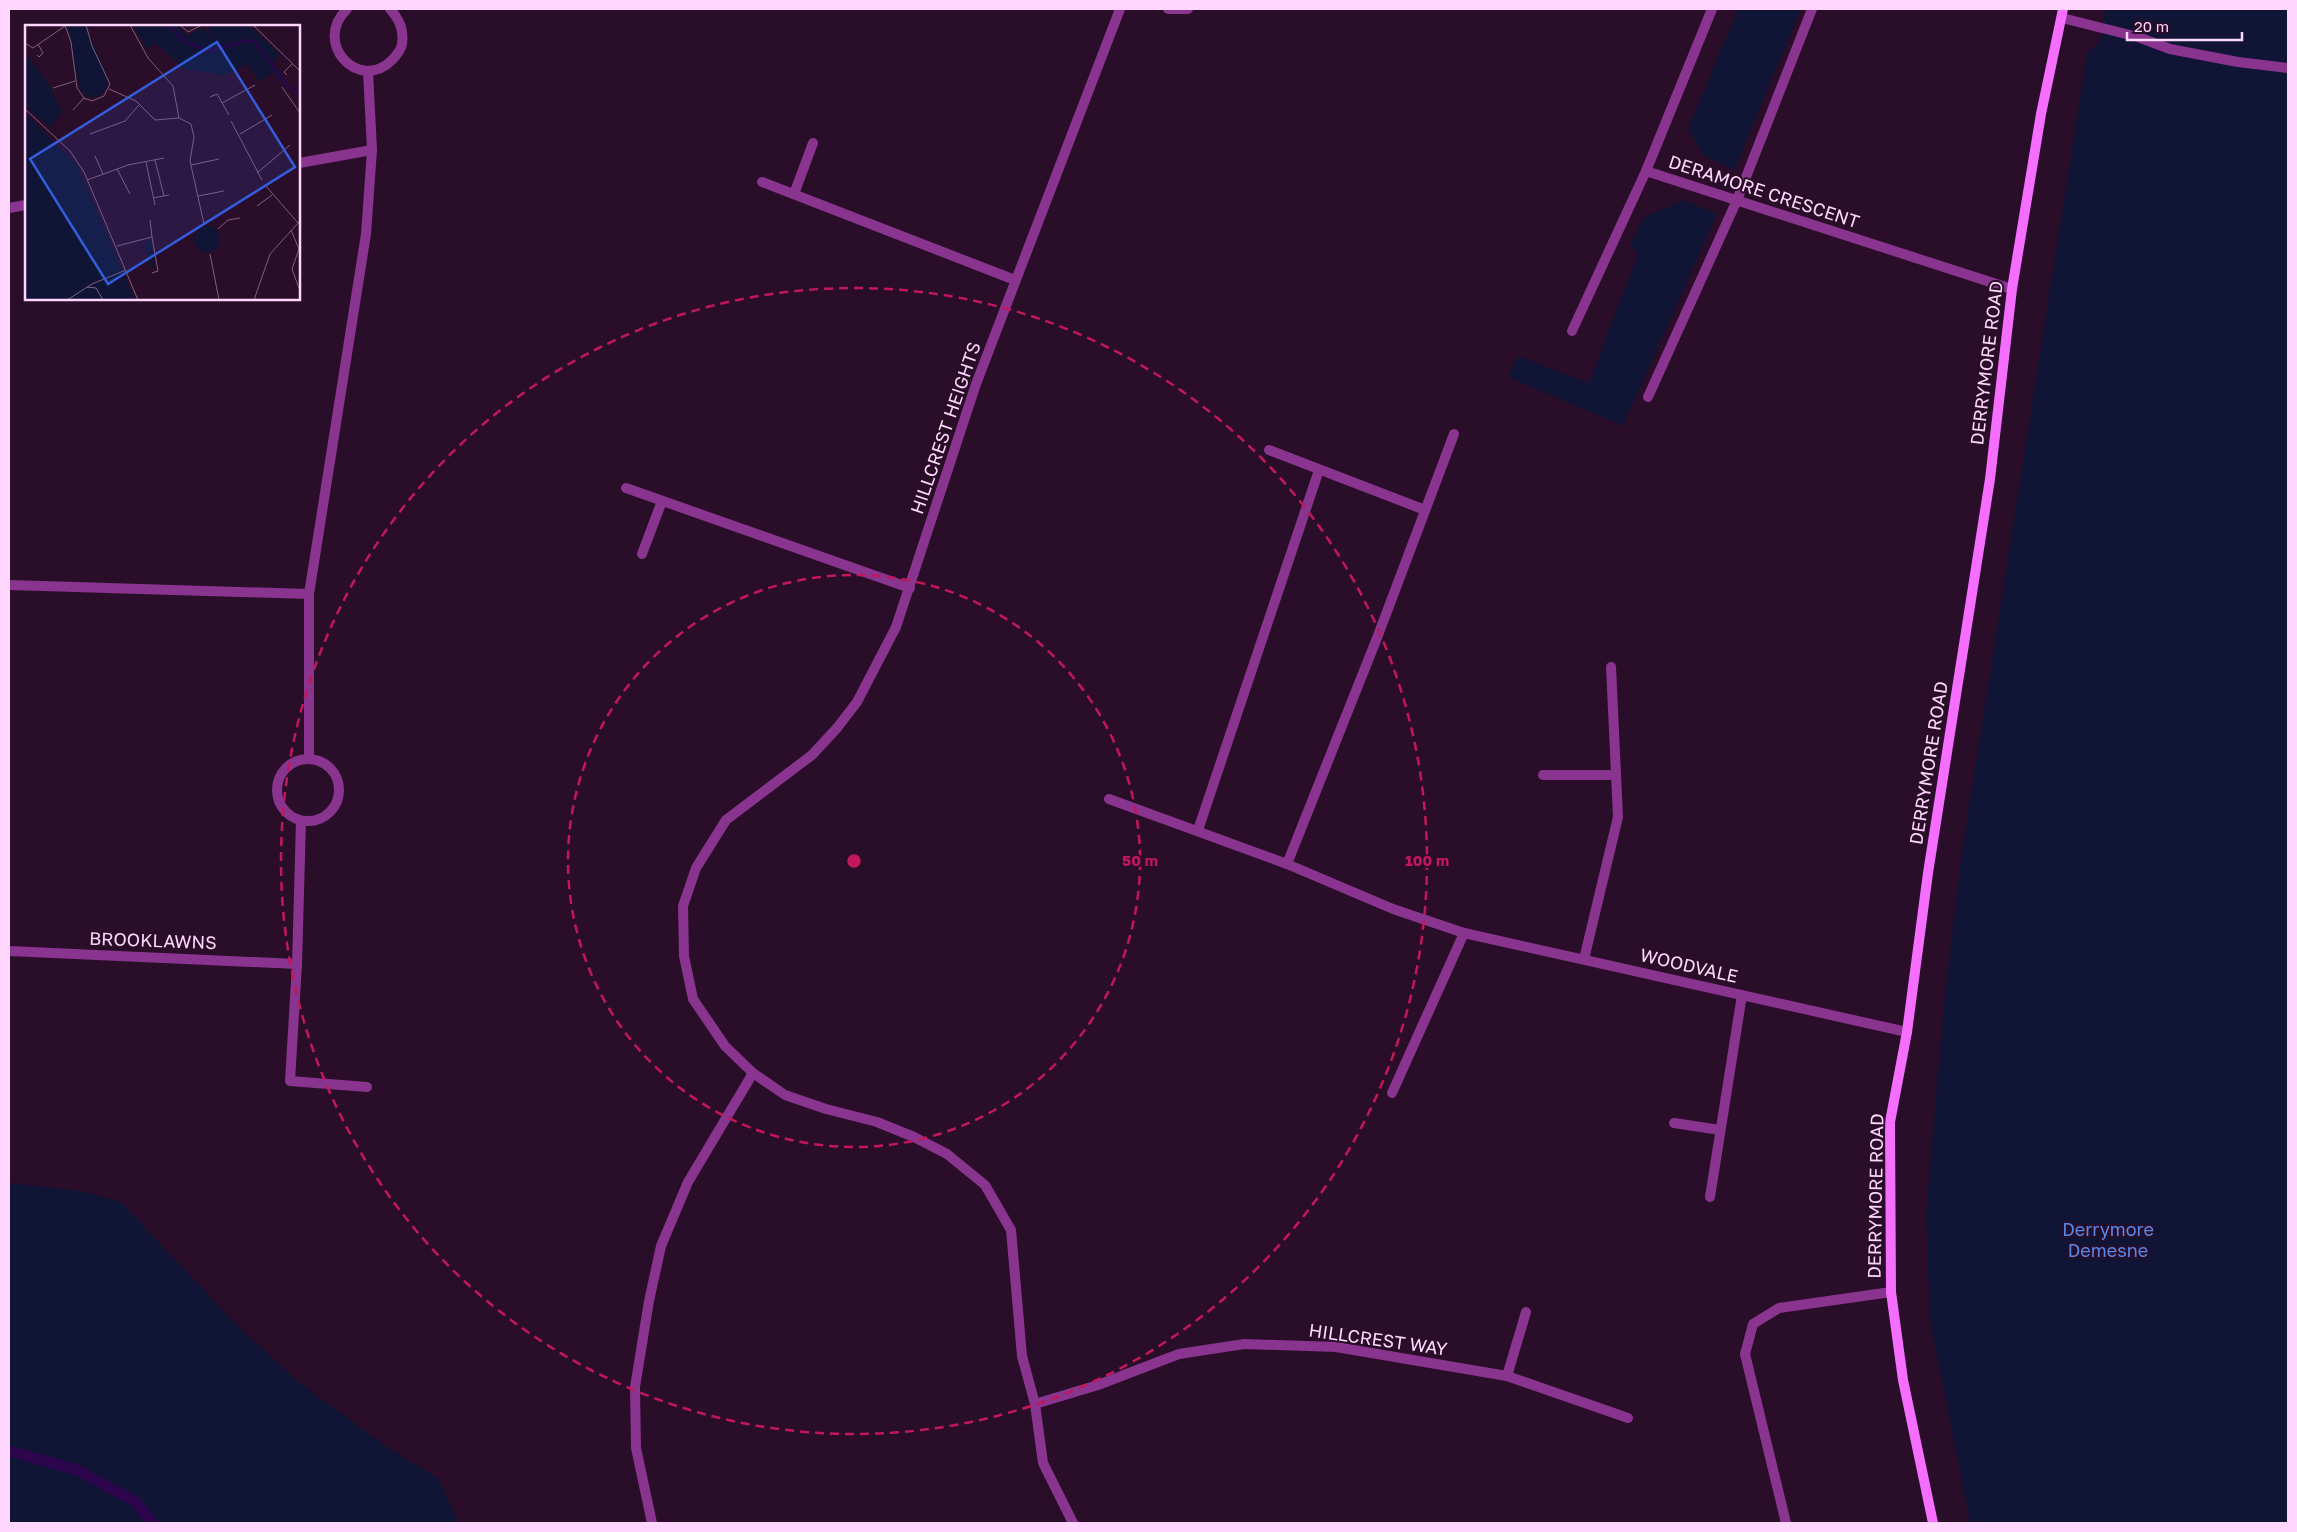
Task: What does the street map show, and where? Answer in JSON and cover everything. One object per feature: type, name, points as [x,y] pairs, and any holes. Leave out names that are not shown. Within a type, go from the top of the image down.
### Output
[{"type":"main road","name":"DERRYMORE ROAD","points":[[1933,1523],[1903,1380],[1891,1292],[1890,1122],[1907,1032],[1929,864],[1990,479],[2012,289],[2041,114],[2063,14]]},
{"type":"street","points":[[347,9],[338,19],[334,30],[334,42],[338,53],[346,62],[356,68],[368,71],[388,64],[402,46],[401,25],[396,15],[390,9]]},
{"type":"street","name":"HILLCREST HEIGHTS","points":[[1072,1523],[1042,1463],[1035,1404],[1022,1356],[1011,1230],[985,1185],[947,1154],[914,1136],[877,1122],[826,1109],[785,1095],[753,1073],[725,1046],[693,999],[684,956],[683,906],[696,868],[726,820],[812,755],[837,728],[857,702],[896,628],[976,384],[1120,9]]},
{"type":"street","points":[[1168,9],[1188,9]]},
{"type":"street","points":[[1646,171],[1712,9]]},
{"type":"street","points":[[1648,398],[1737,200],[1812,9]]},
{"type":"street","points":[[2063,14],[2170,49],[2238,62],[2288,68]]},
{"type":"street","points":[[309,759],[309,594],[366,234],[372,150],[368,71]]},
{"type":"street","points":[[794,194],[813,143]]},
{"type":"street","points":[[300,163],[372,150]]},
{"type":"street","name":"DERAMORE CRESCENT","points":[[1572,331],[1646,171],[2012,289]]},
{"type":"street","points":[[762,182],[1015,280]]},
{"type":"street","points":[[9,208],[25,205]]},
{"type":"street","points":[[1287,864],[1377,638],[1454,434]]},
{"type":"street","points":[[1269,450],[1425,510]]},
{"type":"street","points":[[1198,830],[1319,470]]},
{"type":"street","points":[[626,488],[910,588]]},
{"type":"street","points":[[642,554],[662,501]]},
{"type":"street","points":[[9,585],[309,594]]},
{"type":"street","points":[[1584,959],[1618,817],[1611,668]]},
{"type":"street","points":[[299,760],[320,761],[332,770],[339,784],[339,795],[330,813],[312,822],[301,821],[291,818],[278,802],[276,792],[282,771],[290,764],[299,760]]},
{"type":"street","points":[[1543,775],[1616,775]]},
{"type":"street","name":"WOODVALE","points":[[1109,799],[1198,830],[1287,864],[1394,909],[1464,933],[1907,1032]]},
{"type":"street","points":[[301,821],[290,1081],[367,1087]]},
{"type":"street","points":[[1392,1093],[1464,933]]},
{"type":"street","name":"BROOKLAWNS","points":[[9,951],[296,964]]},
{"type":"street","points":[[1710,1198],[1742,995]]},
{"type":"street","points":[[652,1523],[636,1448],[635,1387],[648,1301],[661,1246],[688,1182],[753,1073]]},
{"type":"street","points":[[1674,1123],[1720,1130]]},
{"type":"street","points":[[1786,1523],[1745,1354],[1753,1324],[1779,1308],[1891,1292]]},
{"type":"street","points":[[1507,1376],[1526,1312]]},
{"type":"street","name":"HILLCREST WAY","points":[[1035,1404],[1098,1385],[1179,1354],[1244,1344],[1336,1347],[1507,1376],[1628,1418]]},
{"type":"green space","points":[[1738,9],[1801,9],[1734,170],[1704,156],[1688,129]]},
{"type":"green space","name":"Derrymore Demesne","points":[[2105,9],[2288,9],[2288,1523],[1970,1523],[1930,1321],[1926,1213],[1944,1003],[1961,858],[2087,53],[2100,42]]},
{"type":"green space","points":[[1684,200],[1717,214],[1623,426],[1508,377],[1518,356],[1589,383],[1638,254],[1630,244],[1643,218]]},
{"type":"green space","points":[[9,1183],[82,1191],[121,1202],[237,1325],[300,1383],[387,1447],[439,1479],[458,1523],[9,1523]]},
{"type":"waterway","points":[[9,1451],[77,1470],[136,1502],[152,1523]]}]
